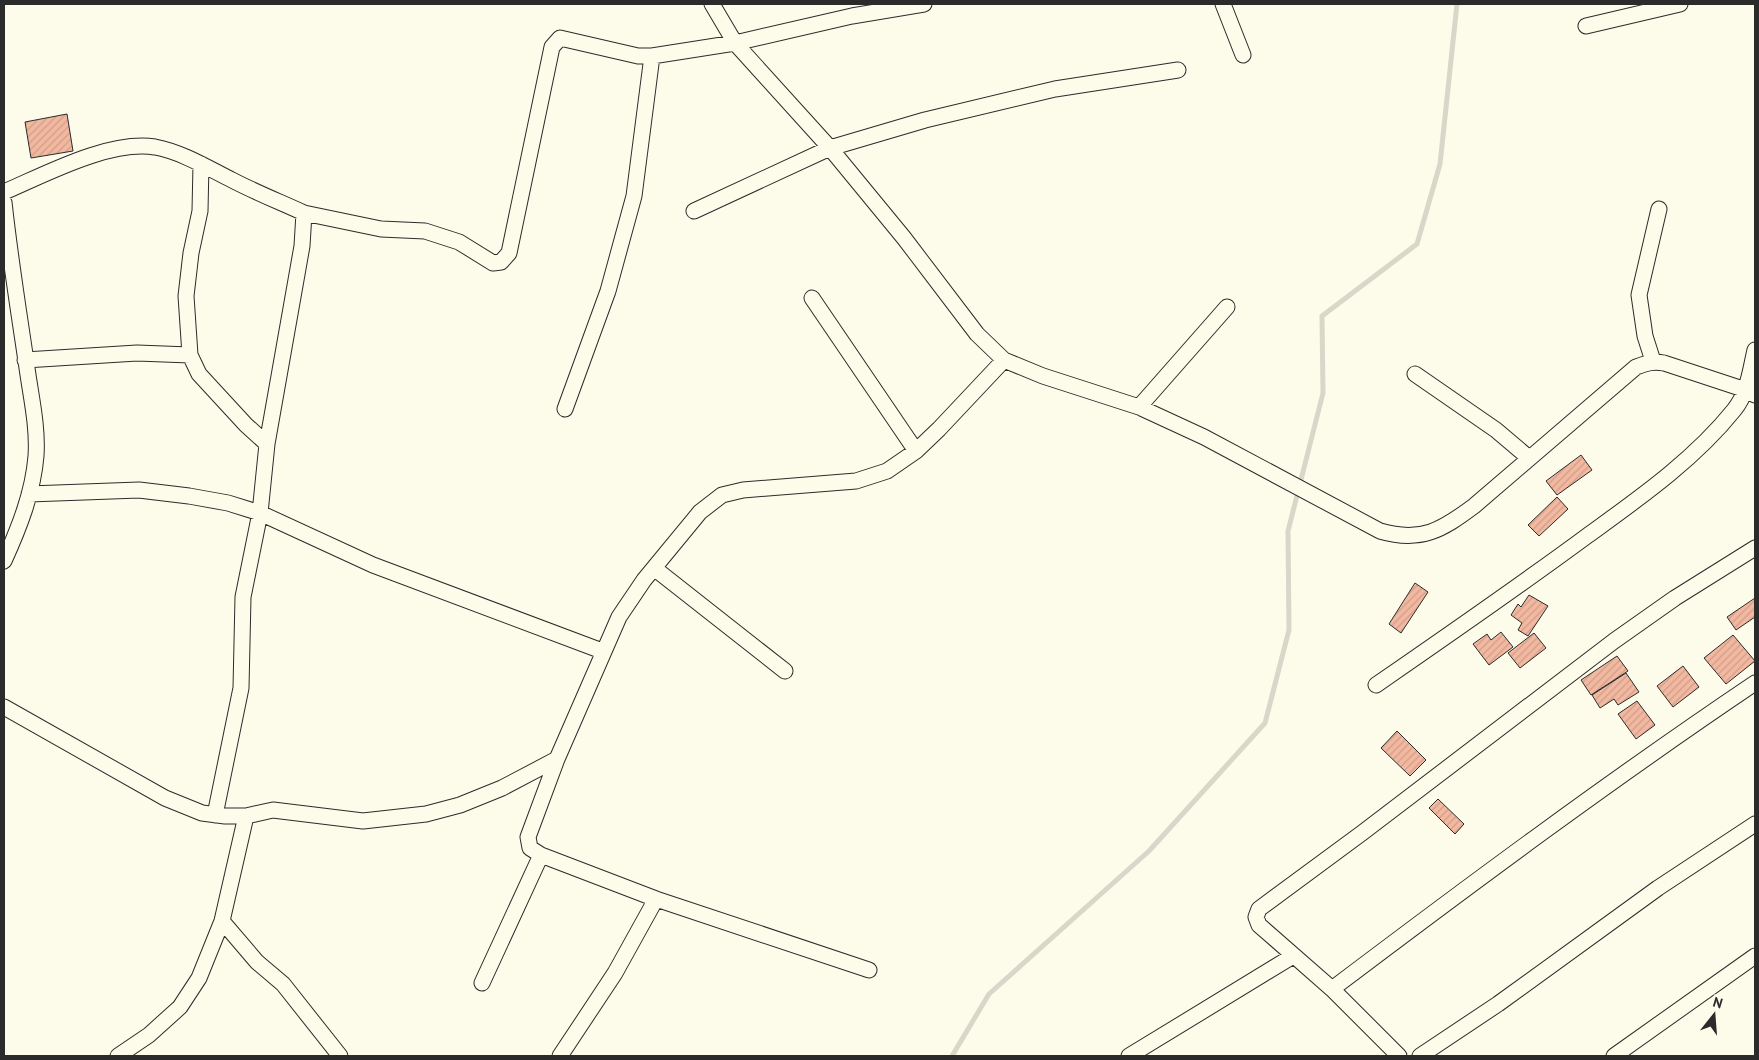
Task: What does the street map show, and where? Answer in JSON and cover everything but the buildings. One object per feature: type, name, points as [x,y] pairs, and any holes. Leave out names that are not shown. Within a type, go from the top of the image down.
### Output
[{"type":"street","points":[[712,4],[734,43],[830,148],[904,238],[977,334],[1004,360],[1043,376],[1140,407],[1204,437],[1369,526],[1399,536],[1418,536],[1450,524],[1474,506],[1636,367],[1654,362],[1751,393]]},
{"type":"street","points":[[4,192],[87,158],[137,147],[156,147],[201,164],[304,212],[381,229],[425,231],[459,242],[493,263],[502,262],[508,253],[554,42],[560,38],[638,56],[652,56],[734,43],[852,16],[924,4]]},
{"type":"street","points":[[1223,4],[1243,55]]},
{"type":"street","points":[[1586,26],[1680,4]]},
{"type":"street","points":[[564,409],[608,291],[634,196],[652,56]]},
{"type":"street","points":[[694,211],[830,148],[925,120],[1056,89],[1178,70]]},
{"type":"street","points":[[201,164],[200,210],[191,254],[186,296],[190,355],[200,374],[240,419],[267,444]]},
{"type":"street","points":[[4,202],[34,422],[36,455],[29,494],[20,524],[4,561]]},
{"type":"street","points":[[1654,362],[1645,336],[1639,295],[1659,210]]},
{"type":"street","points":[[215,815],[241,688],[243,597],[260,513],[267,444],[302,246],[304,212]]},
{"type":"street","points":[[812,298],[916,450]]},
{"type":"street","points":[[1140,407],[1227,307]]},
{"type":"street","points":[[1376,685],[1501,600],[1628,506],[1699,447],[1751,393],[1755,350]]},
{"type":"street","points":[[25,360],[137,353],[190,355]]},
{"type":"street","points":[[869,970],[656,900],[541,855],[530,848],[528,836],[557,759],[618,617],[654,568],[700,512],[722,495],[743,490],[856,481],[888,471],[916,450],[967,401],[1004,360]]},
{"type":"street","points":[[1415,374],[1496,430],[1529,458]]},
{"type":"street","points":[[29,494],[139,490],[228,503],[260,513],[373,565],[602,651]]},
{"type":"street","points":[[1399,1056],[1332,990],[1259,925],[1256,917],[1259,909],[1614,641],[1675,598],[1755,548]]},
{"type":"street","points":[[654,568],[785,671]]},
{"type":"street","points":[[1332,990],[1564,816],[1755,683]]},
{"type":"street","points":[[4,707],[165,798],[202,813],[215,815],[246,816],[273,810],[363,821],[426,814],[460,805],[502,788],[557,759]]},
{"type":"street","points":[[118,1056],[150,1035],[190,994],[222,921],[246,816]]},
{"type":"street","points":[[1420,1056],[1498,1004],[1658,888],[1755,824]]},
{"type":"street","points":[[482,983],[541,855]]},
{"type":"street","points":[[560,1056],[615,973],[656,900]]},
{"type":"street","points":[[222,921],[256,962],[283,984],[340,1056]]},
{"type":"street","points":[[1130,1056],[1294,956]]},
{"type":"street","points":[[1614,1056],[1755,956]]},
{"type":"waterway","points":[[952,1056],[989,994],[1149,851],[1265,723],[1289,630],[1288,531],[1323,393],[1322,316],[1417,244],[1440,164],[1457,4]]}]
